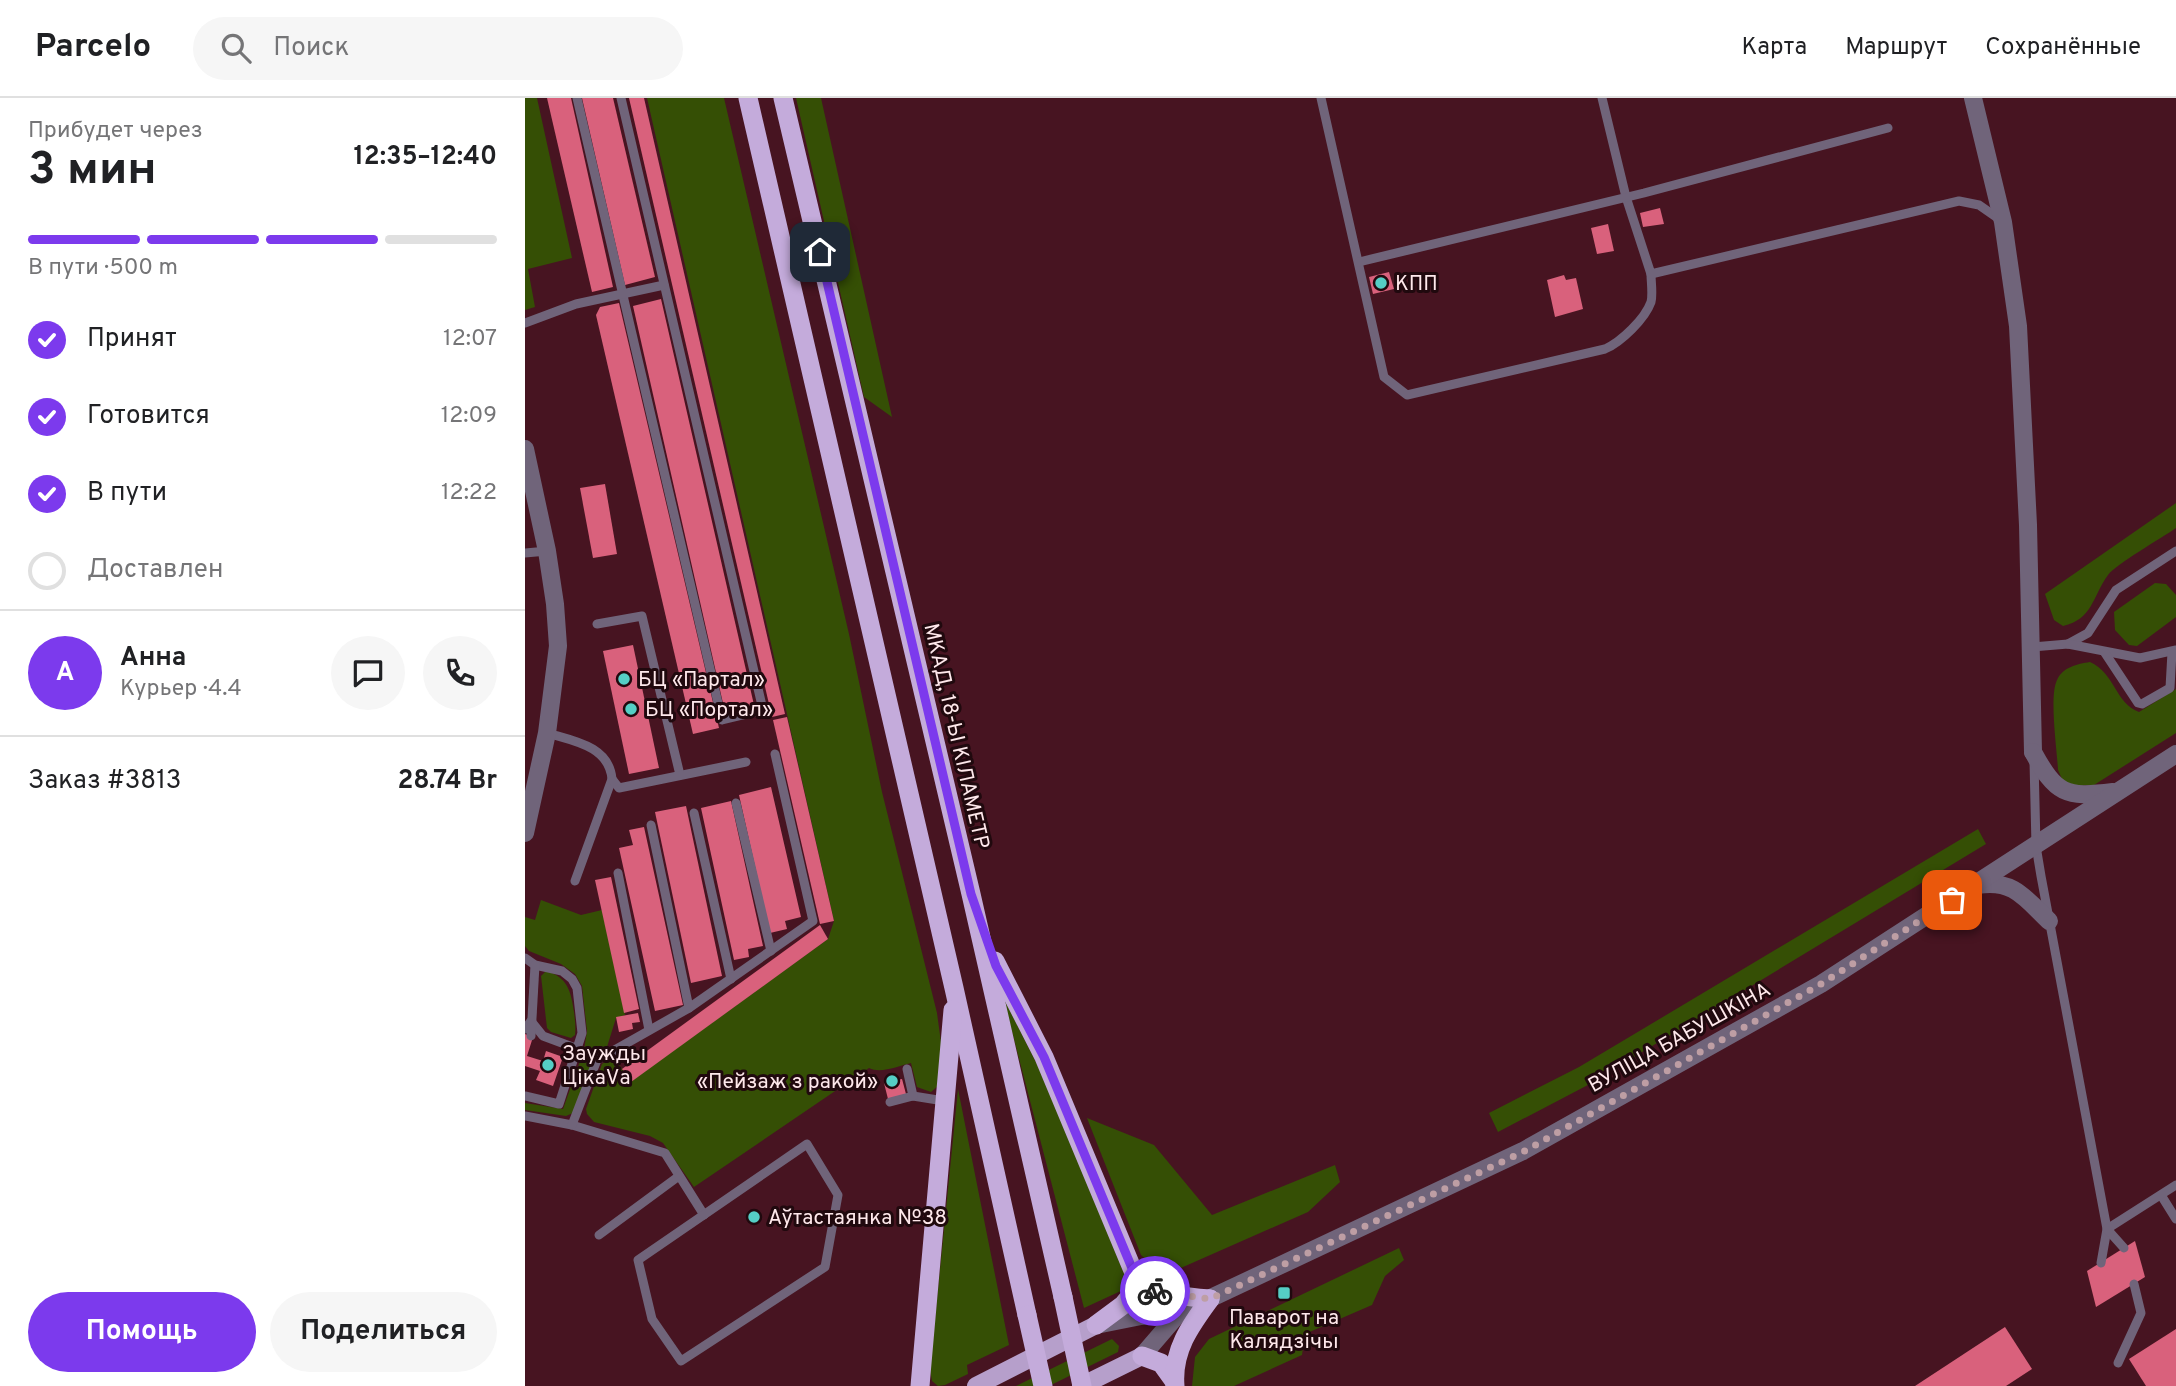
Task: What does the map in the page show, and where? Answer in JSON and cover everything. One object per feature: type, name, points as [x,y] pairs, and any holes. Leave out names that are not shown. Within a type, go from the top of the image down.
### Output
[{"type":"highway","points":[[748,98],[954,988],[1043,1386]]},
{"type":"highway","name":"МКАД, 18-Ы КІЛАМЕТР","points":[[783,98],[971,894],[1081,1386]]},
{"type":"highway","points":[[971,894],[996,966],[1044,1057],[1139,1285]]},
{"type":"highway","points":[[922,1385],[954,988]]},
{"type":"highway","points":[[1139,1285],[1165,1293],[1210,1299],[1189,1328],[1176,1356],[1175,1384]]},
{"type":"highway","points":[[1096,1325],[1123,1305],[1139,1285]]},
{"type":"highway","points":[[1142,1356],[1161,1363],[1175,1384]]},
{"type":"main road","points":[[976,1386],[1096,1325]]},
{"type":"main road","points":[[1081,1386],[1142,1356]]},
{"type":"street","points":[[1973,98],[2003,222],[2018,326],[2028,525],[2033,752],[2049,779],[2062,790],[2092,794],[2117,792]]},
{"type":"street","points":[[525,449],[547,551],[558,646],[547,733],[525,833]]},
{"type":"street","name":"ВУЛІЦА БАБУШКІНА","points":[[1096,1325],[1141,1316],[1179,1313],[1523,1152],[1821,984],[2176,754]]},
{"type":"street","points":[[1974,886],[1994,882],[2009,886],[2049,921]]},
{"type":"street","name":"ВУЛІЦА БАБУШКІНА","points":[[1142,1356],[1179,1313]]},
{"type":"lane","points":[[577,98],[722,720],[763,710],[621,98]]},
{"type":"lane","points":[[1321,98],[1384,377],[1407,395],[1605,349],[1617,344],[1628,334],[1651,301],[1651,274],[1626,197],[1602,98]]},
{"type":"lane","points":[[1359,262],[1626,197],[1888,128]]},
{"type":"lane","points":[[1651,274],[1959,201],[1979,205],[2003,222]]},
{"type":"lane","points":[[525,323],[576,304],[664,285]]},
{"type":"lane","points":[[525,553],[547,551]]},
{"type":"lane","points":[[2069,645],[2088,633],[2116,590],[2176,551]]},
{"type":"lane","points":[[597,624],[642,616],[680,775]]},
{"type":"lane","points":[[2032,647],[2069,645],[2140,658],[2174,651],[2170,688],[2142,704],[2138,703],[2105,653]]},
{"type":"lane","points":[[547,733],[585,744],[602,754],[611,771],[612,779],[575,881]]},
{"type":"lane","points":[[2033,752],[2036,846],[2107,1229],[2101,1264]]},
{"type":"lane","points":[[572,1125],[597,1060],[689,1008],[813,921],[775,754]]},
{"type":"lane","points":[[612,779],[619,788],[746,762]]},
{"type":"lane","points":[[736,803],[771,951]]},
{"type":"lane","points":[[694,813],[731,979]]},
{"type":"lane","points":[[651,825],[689,1008]]},
{"type":"lane","points":[[618,873],[649,1030]]},
{"type":"lane","points":[[525,958],[535,965],[562,971],[572,979],[577,988],[582,1032],[559,1104],[525,1096]]},
{"type":"lane","points":[[528,1033],[535,965]]},
{"type":"lane","points":[[531,1021],[543,1036],[578,1049]]},
{"type":"lane","points":[[907,1069],[913,1096]]},
{"type":"lane","points":[[890,1102],[913,1096],[946,1102]]},
{"type":"lane","points":[[525,1116],[572,1125],[665,1153],[704,1216]]},
{"type":"lane","points":[[807,1144],[838,1195],[825,1267],[681,1361],[652,1319],[638,1260],[704,1216],[807,1144]]},
{"type":"lane","points":[[599,1235],[679,1176]]},
{"type":"lane","points":[[2107,1229],[2176,1185]]},
{"type":"lane","points":[[2161,1195],[2176,1219]]},
{"type":"lane","points":[[2107,1229],[2124,1248]]},
{"type":"lane","points":[[2118,1363],[2141,1313],[2134,1284]]},
{"type":"green space","points":[[525,98],[537,98],[572,258],[528,269],[535,307],[525,310]]},
{"type":"green space","points":[[647,98],[724,98],[849,634],[882,792],[937,1013],[941,1042],[939,1085],[931,1092],[917,1087],[911,1063],[884,1070],[869,1068],[694,1187],[663,1143],[650,1136],[594,1122],[587,1114],[586,1109],[602,1064],[613,1056],[631,1081],[828,939],[834,921]]},
{"type":"green space","points":[[796,98],[821,98],[892,417],[864,397]]},
{"type":"green space","points":[[2176,503],[2176,528],[2113,570],[2091,606],[2080,618],[2063,626],[2054,620],[2045,594]]},
{"type":"green space","points":[[2155,583],[2166,584],[2176,595],[2176,617],[2137,646],[2129,645],[2115,630],[2114,612]]},
{"type":"green space","points":[[2090,662],[2105,673],[2125,702],[2139,712],[2176,689],[2176,733],[2094,785],[2070,786],[2062,779],[2058,770],[2055,688],[2057,680],[2067,669]]},
{"type":"green space","points":[[1978,829],[1986,844],[1586,1086],[1498,1132],[1489,1113],[1579,1067]]},
{"type":"green space","points":[[541,900],[581,915],[602,910],[625,1015],[616,1018],[607,1047],[594,1056],[573,1113],[566,1116],[525,1110],[525,1103],[563,1109],[584,1050],[587,1031],[582,986],[575,974],[561,964],[529,951],[525,946],[525,917],[535,920]]},
{"type":"green space","points":[[546,971],[564,981],[570,992],[575,1026],[575,1035],[571,1038],[551,1032],[547,1028],[541,976]]},
{"type":"green space","points":[[1003,997],[1048,1086],[1125,1276],[1123,1290],[1084,1308]]},
{"type":"green space","points":[[958,1089],[1009,1345],[967,1365],[968,1374],[938,1386],[932,1381],[930,1370]]},
{"type":"green space","points":[[1087,1118],[1154,1145],[1212,1215],[1335,1165],[1340,1182],[1308,1212],[1174,1271],[1159,1271],[1141,1255]]},
{"type":"green space","points":[[1399,1248],[1404,1260],[1385,1276],[1372,1305],[1305,1334],[1302,1355],[1234,1386],[1192,1386],[1195,1357],[1209,1339]]},
{"type":"green space","points":[[1112,1339],[1119,1346],[1118,1352],[1049,1386],[1016,1386]]},
{"type":"building","points":[[547,98],[571,98],[613,287],[592,292]]},
{"type":"building","points":[[582,98],[613,98],[655,277],[625,285]]},
{"type":"building","points":[[629,98],[644,98],[785,714],[772,717]]},
{"type":"building","points":[[1660,208],[1664,224],[1643,227],[1640,213]]},
{"type":"building","points":[[1608,224],[1614,251],[1597,254],[1591,228]]},
{"type":"building","name":"КПП","points":[[1389,272],[1394,289],[1373,294],[1369,277]]},
{"type":"building","points":[[1564,275],[1566,280],[1576,278],[1583,309],[1555,317],[1547,280]]},
{"type":"building","points":[[661,299],[754,705],[725,712],[633,306]]},
{"type":"building","points":[[619,303],[719,728],[693,734],[596,315],[600,307]]},
{"type":"building","points":[[605,484],[617,554],[593,558],[580,488]]},
{"type":"building","name":"БЦ «Портал»","points":[[633,645],[659,768],[629,774],[603,651]]},
{"type":"building","points":[[787,717],[834,921],[820,924],[773,720]]},
{"type":"building","points":[[771,787],[801,917],[785,921],[787,929],[770,933],[739,795]]},
{"type":"building","points":[[731,801],[763,946],[748,949],[749,957],[734,960],[701,808]]},
{"type":"building","points":[[686,806],[722,976],[691,983],[655,812]]},
{"type":"building","points":[[644,827],[683,1005],[655,1011],[619,848],[633,845],[629,830]]},
{"type":"building","points":[[611,877],[639,1009],[624,1013],[595,880]]},
{"type":"building","points":[[820,925],[828,939],[631,1082],[622,1069]]},
{"type":"building","points":[[638,1013],[640,1022],[632,1023],[633,1029],[619,1032],[616,1017]]},
{"type":"building","points":[[525,1034],[533,1037],[527,1056],[543,1061],[546,1051],[563,1057],[553,1086],[536,1080],[540,1071],[525,1066]]},
{"type":"building","points":[[902,1079],[906,1094],[888,1099],[884,1083]]},
{"type":"building","points":[[2135,1241],[2145,1277],[2096,1307],[2087,1271]]},
{"type":"building","points":[[2005,1327],[2032,1369],[2006,1386],[1915,1386]]},
{"type":"building","points":[[2176,1329],[2176,1386],[2146,1386],[2129,1359]]},
{"type":"way so far","points":[[1155,1291],[1210,1299],[1523,1152],[1821,984],[1952,900]]},
{"type":"place","name":"КПП","points":[[1381,283]]},
{"type":"place","name":"БЦ «Партал»","points":[[624,679]]},
{"type":"place","name":"БЦ «Портал»","points":[[631,709]]},
{"type":"place","name":"Заужды ЦікаVа","points":[[548,1065]]},
{"type":"place","name":"«Пейзаж з ракой»","points":[[892,1081]]},
{"type":"place","name":"Аўтастаянка №38","points":[[754,1217]]},
{"type":"place","name":"Паварот на Калядзічы","points":[[1284,1293]]},
{"type":"route","points":[[820,252],[971,894],[996,966],[1044,1057],[1139,1285],[1155,1291]]}]
